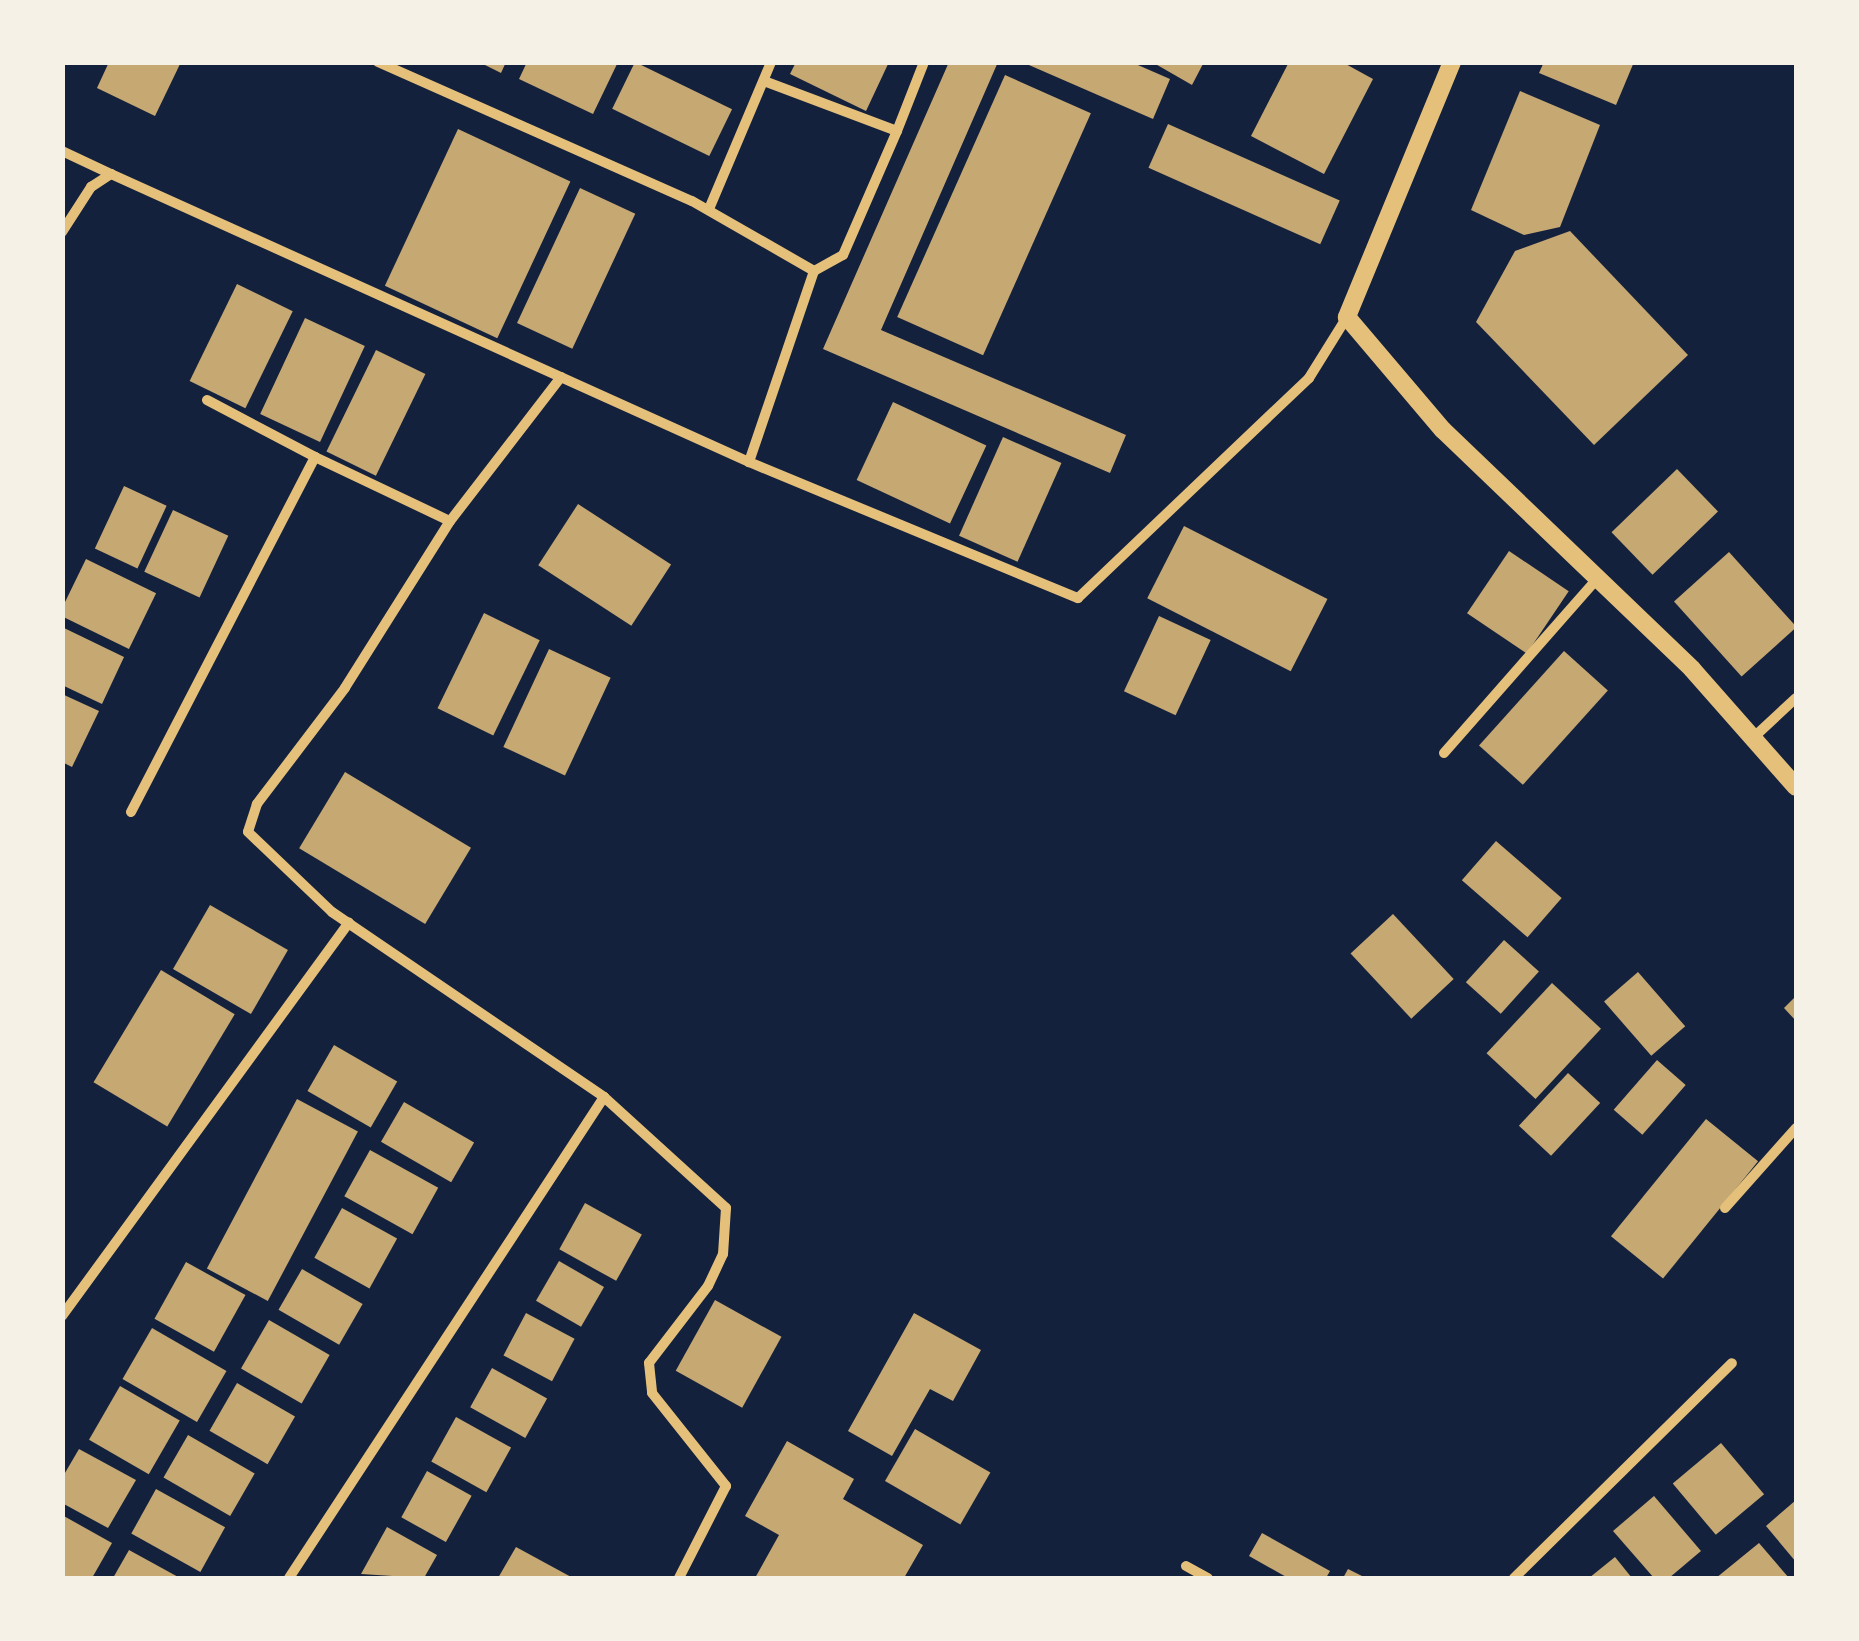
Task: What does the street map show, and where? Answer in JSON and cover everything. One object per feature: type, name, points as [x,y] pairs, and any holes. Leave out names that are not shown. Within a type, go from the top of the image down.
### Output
[{"type":"street","points":[[378,62],[709,209],[814,271]]},
{"type":"street","points":[[709,209],[771,62]]},
{"type":"street","points":[[749,462],[814,271],[843,255],[924,62]]},
{"type":"street","points":[[62,151],[749,462],[1078,598],[1309,378],[1346,317],[1452,62]]},
{"type":"street","points":[[764,80],[898,131]]},
{"type":"street","points":[[62,232],[90,187],[112,174]]},
{"type":"street","points":[[1346,317],[1443,430],[1599,577],[1754,737],[1796,787]]},
{"type":"street","points":[[562,377],[450,522],[257,804],[248,832],[348,923],[604,1097],[726,1208],[723,1254],[708,1286],[649,1364],[652,1393],[726,1486],[679,1578]]},
{"type":"street","points":[[207,400],[450,522]]},
{"type":"street","points":[[131,812],[315,457]]},
{"type":"street","points":[[1444,753],[1599,577]]},
{"type":"street","points":[[1754,737],[1796,698]]},
{"type":"street","points":[[62,1316],[348,923]]},
{"type":"street","points":[[289,1578],[604,1097]]},
{"type":"street","points":[[1725,1208],[1796,1128]]},
{"type":"street","points":[[1514,1578],[1732,1363]]},
{"type":"street","points":[[1186,1566],[1208,1578]]},
{"type":"building","points":[[109,62],[181,62],[155,116],[97,88]]},
{"type":"building","points":[[479,62],[506,62],[501,73]]},
{"type":"building","points":[[527,62],[618,62],[593,114],[519,79]]},
{"type":"building","points":[[635,62],[732,109],[709,156],[612,109]]},
{"type":"building","points":[[796,62],[889,62],[866,111],[790,74]]},
{"type":"building","points":[[949,62],[998,62],[881,330],[1126,435],[1110,473],[823,349]]},
{"type":"building","points":[[1022,62],[1131,62],[1170,79],[1153,119]]},
{"type":"building","points":[[1152,62],[1204,62],[1192,85]]},
{"type":"building","points":[[1289,62],[1342,62],[1373,79],[1324,174],[1251,136]]},
{"type":"building","points":[[1544,62],[1634,62],[1616,105],[1539,73]]},
{"type":"building","points":[[1005,75],[1091,113],[983,355],[897,317]]},
{"type":"building","points":[[1520,91],[1600,125],[1560,227],[1524,235],[1471,210]]},
{"type":"building","points":[[1168,124],[1340,200],[1320,244],[1148,168]]},
{"type":"building","points":[[458,129],[570,181],[497,338],[385,286]]},
{"type":"building","points":[[580,188],[635,214],[572,349],[517,323]]},
{"type":"building","points":[[1570,231],[1688,355],[1594,445],[1476,322],[1515,251]]},
{"type":"building","points":[[237,284],[293,311],[245,408],[190,381]]},
{"type":"building","points":[[305,318],[365,346],[320,442],[260,414]]},
{"type":"building","points":[[376,350],[425,374],[376,476],[326,452]]},
{"type":"building","points":[[893,402],[986,446],[950,523],[857,480]]},
{"type":"building","points":[[1003,437],[1061,463],[1018,562],[959,536]]},
{"type":"building","points":[[1677,469],[1718,511],[1653,575],[1612,532]]},
{"type":"building","points":[[124,486],[167,506],[137,568],[95,549]]},
{"type":"building","points":[[578,504],[671,564],[631,626],[538,565]]},
{"type":"building","points":[[173,510],[228,536],[200,597],[144,572]]},
{"type":"building","points":[[1184,526],[1327,599],[1291,671],[1147,598]]},
{"type":"building","points":[[1509,551],[1569,591],[1527,653],[1467,613]]},
{"type":"building","points":[[1729,552],[1796,626],[1742,677],[1674,602]]},
{"type":"building","points":[[86,559],[156,593],[129,649],[62,616],[62,608]]},
{"type":"building","points":[[484,613],[540,640],[493,735],[438,708]]},
{"type":"building","points":[[1159,616],[1211,640],[1176,715],[1124,691]]},
{"type":"building","points":[[62,627],[124,657],[102,704],[62,685]]},
{"type":"building","points":[[549,649],[611,678],[565,776],[503,747]]},
{"type":"building","points":[[1564,651],[1608,690],[1523,785],[1479,745]]},
{"type":"building","points":[[62,694],[99,711],[72,767],[62,762]]},
{"type":"building","points":[[345,772],[471,848],[425,924],[299,848]]},
{"type":"building","points":[[1496,841],[1562,898],[1528,937],[1462,880]]},
{"type":"building","points":[[210,905],[288,950],[251,1014],[173,969]]},
{"type":"building","points":[[1393,914],[1454,979],[1411,1019],[1351,954]]},
{"type":"building","points":[[1504,940],[1539,971],[1501,1014],[1466,982]]},
{"type":"building","points":[[161,970],[235,1014],[167,1127],[94,1082]]},
{"type":"building","points":[[1638,972],[1685,1026],[1651,1056],[1604,1002]]},
{"type":"building","points":[[1552,983],[1601,1029],[1536,1099],[1487,1053]]},
{"type":"building","points":[[1796,996],[1796,1021],[1784,1008]]},
{"type":"building","points":[[334,1045],[397,1082],[371,1127],[308,1091]]},
{"type":"building","points":[[1657,1060],[1686,1085],[1642,1135],[1614,1110]]},
{"type":"building","points":[[1568,1073],[1600,1103],[1551,1156],[1519,1126]]},
{"type":"building","points":[[297,1099],[358,1131],[268,1301],[207,1269]]},
{"type":"building","points":[[404,1102],[474,1142],[451,1182],[381,1142]]},
{"type":"building","points":[[1706,1119],[1758,1161],[1663,1279],[1611,1236]]},
{"type":"building","points":[[370,1150],[438,1188],[413,1234],[344,1196]]},
{"type":"building","points":[[585,1203],[642,1235],[616,1281],[559,1249]]},
{"type":"building","points":[[342,1208],[397,1239],[369,1288],[314,1258]]},
{"type":"building","points":[[559,1261],[604,1287],[581,1327],[536,1301]]},
{"type":"building","points":[[186,1262],[245,1295],[214,1352],[154,1319]]},
{"type":"building","points":[[302,1269],[363,1304],[339,1345],[278,1310]]},
{"type":"building","points":[[715,1300],[781,1337],[742,1408],[676,1371]]},
{"type":"building","points":[[526,1313],[575,1339],[552,1381],[503,1355]]},
{"type":"building","points":[[914,1313],[981,1350],[953,1401],[930,1389],[892,1456],[848,1431]]},
{"type":"building","points":[[269,1320],[330,1355],[302,1403],[241,1368]]},
{"type":"building","points":[[152,1328],[226,1371],[197,1422],[122,1379]]},
{"type":"building","points":[[492,1368],[547,1399],[525,1438],[470,1407]]},
{"type":"building","points":[[237,1383],[295,1416],[268,1464],[210,1431]]},
{"type":"building","points":[[120,1386],[180,1420],[149,1474],[89,1440]]},
{"type":"building","points":[[456,1417],[511,1448],[486,1492],[431,1462]]},
{"type":"building","points":[[915,1429],[990,1472],[960,1524],[885,1481]]},
{"type":"building","points":[[188,1435],[255,1474],[230,1516],[164,1477]]},
{"type":"building","points":[[787,1441],[854,1479],[843,1499],[923,1545],[904,1578],[755,1578],[779,1535],[745,1516]]},
{"type":"building","points":[[1721,1443],[1764,1494],[1716,1535],[1673,1483]]},
{"type":"building","points":[[79,1449],[136,1480],[108,1528],[62,1503],[62,1478]]},
{"type":"building","points":[[427,1471],[472,1496],[446,1542],[401,1517]]},
{"type":"building","points":[[156,1489],[225,1527],[200,1572],[131,1534]]},
{"type":"building","points":[[1654,1496],[1701,1551],[1669,1578],[1654,1578],[1613,1531]]},
{"type":"building","points":[[1796,1500],[1796,1562],[1766,1526]]},
{"type":"building","points":[[62,1515],[112,1543],[92,1578],[62,1577]]},
{"type":"building","points":[[387,1527],[437,1555],[424,1578],[361,1574]]},
{"type":"building","points":[[1262,1533],[1330,1571],[1326,1578],[1288,1578],[1249,1556]]},
{"type":"building","points":[[1759,1543],[1789,1578],[1716,1578]]},
{"type":"building","points":[[516,1547],[573,1578],[498,1578]]},
{"type":"building","points":[[129,1550],[180,1578],[113,1578]]},
{"type":"building","points":[[1615,1557],[1632,1578],[1589,1578]]},
{"type":"building","points":[[1348,1569],[1366,1578],[1343,1578]]}]
